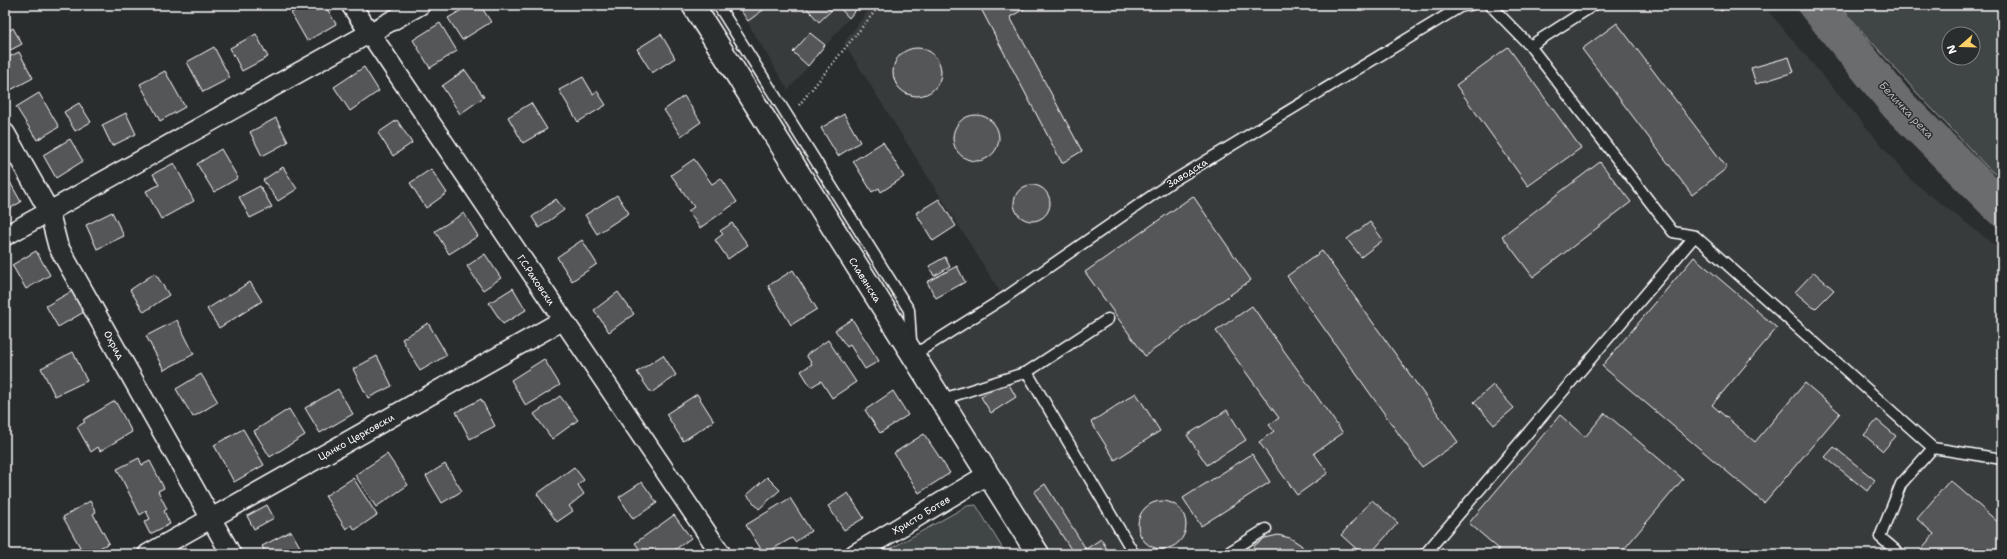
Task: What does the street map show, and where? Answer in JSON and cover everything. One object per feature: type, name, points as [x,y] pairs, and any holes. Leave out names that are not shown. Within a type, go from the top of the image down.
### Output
[{"type":"street","name":"Г.С.Раковски","points":[[351,5],[721,554]]},
{"type":"street","points":[[5,236],[420,5]]},
{"type":"street","name":"Славянска","points":[[693,5],[912,356],[1038,554]]},
{"type":"street","name":"Охрид","points":[[5,133],[49,211],[58,246],[231,554]]},
{"type":"street","name":"Цанко Церковски","points":[[148,554],[563,320]]},
{"type":"street","name":"Христо Ботев","points":[[855,554],[987,475]]},
{"type":"lane","points":[[718,5],[909,310],[912,356]]},
{"type":"lane","name":"Заводска","points":[[912,356],[1004,298],[1173,181],[1460,7],[1470,5]]},
{"type":"lane","points":[[1490,5],[1530,46],[1673,232],[1695,236],[1933,448],[2002,459]]},
{"type":"lane","points":[[1530,46],[1594,5]]},
{"type":"lane","points":[[1425,554],[1695,236]]},
{"type":"lane","points":[[940,400],[1027,372],[1108,319]]},
{"type":"lane","points":[[1027,372],[1134,554]]},
{"type":"lane","points":[[1900,554],[1880,536],[1901,484],[1933,448]]},
{"type":"lane","points":[[1226,554],[1266,529]]},
{"type":"path","points":[[788,118],[880,5]]},
{"type":"shaded area","points":[[737,5],[860,5],[788,90]]},
{"type":"shaded area","points":[[872,5],[1763,5],[1911,180],[2002,251],[2002,554],[1038,554],[912,356],[1004,298],[844,43]]},
{"type":"shaded area","points":[[1839,5],[2002,5],[2002,180],[1989,169],[1916,92]]},
{"type":"shaded area","points":[[976,505],[1006,554],[881,554],[967,506]]},
{"type":"building","points":[[305,5],[325,5],[336,24],[307,41],[291,13]]},
{"type":"building","points":[[470,5],[480,5],[491,22],[462,40],[448,18]]},
{"type":"building","points":[[737,5],[770,5],[748,21]]},
{"type":"building","points":[[804,5],[837,5],[819,22]]},
{"type":"building","points":[[837,5],[860,5],[849,18]]},
{"type":"building","points":[[979,5],[1031,5],[1010,17],[1082,151],[1062,163]]},
{"type":"building","points":[[1716,5],[1729,5],[1721,11]]},
{"type":"building","points":[[440,23],[457,51],[430,68],[413,40]]},
{"type":"building","points":[[1617,23],[1727,168],[1692,195],[1582,49]]},
{"type":"building","points":[[13,28],[22,44],[5,53],[5,33]]},
{"type":"building","points":[[810,33],[825,45],[808,66],[793,52]]},
{"type":"building","points":[[256,34],[268,57],[242,71],[230,48]]},
{"type":"building","points":[[661,34],[675,58],[652,73],[637,49]]},
{"type":"building","points":[[214,47],[230,78],[203,92],[187,62]]},
{"type":"building","points":[[1508,47],[1581,148],[1528,186],[1456,85]]},
{"type":"building","points":[[917,48],[926,50],[934,55],[939,63],[941,72],[939,81],[934,89],[926,94],[917,96],[908,94],[900,89],[895,81],[893,72],[895,63],[900,55],[908,50]]},
{"type":"building","points":[[19,52],[33,78],[7,92],[5,88],[5,59]]},
{"type":"building","points":[[1789,57],[1794,72],[1756,84],[1751,68]]},
{"type":"building","points":[[364,67],[379,91],[350,111],[334,87]]},
{"type":"building","points":[[465,70],[484,97],[460,114],[442,86]]},
{"type":"building","points":[[165,71],[185,107],[160,121],[140,84]]},
{"type":"building","points":[[583,77],[593,94],[597,91],[606,105],[578,122],[559,90]]},
{"type":"building","points":[[39,93],[59,127],[37,140],[16,107]]},
{"type":"building","points":[[684,96],[701,122],[681,136],[664,110]]},
{"type":"building","points":[[79,103],[91,122],[75,131],[64,112]]},
{"type":"building","points":[[531,103],[547,129],[523,143],[508,117]]},
{"type":"building","points":[[126,113],[136,134],[112,146],[102,125]]},
{"type":"building","points":[[844,114],[860,142],[838,156],[821,128]]},
{"type":"building","points":[[972,115],[980,115],[989,119],[995,125],[999,138],[995,151],[989,157],[980,161],[972,161],[963,157],[957,151],[953,142],[953,134],[957,125],[963,119]]},
{"type":"building","points":[[276,118],[288,142],[262,156],[250,132]]},
{"type":"building","points":[[397,120],[412,143],[393,156],[378,133]]},
{"type":"building","points":[[70,139],[83,161],[56,178],[43,155]]},
{"type":"building","points":[[883,142],[904,177],[881,192],[879,188],[872,192],[853,161]]},
{"type":"building","points":[[221,149],[238,178],[214,192],[197,164]]},
{"type":"building","points":[[694,159],[712,184],[721,178],[737,202],[700,228],[688,211],[694,207],[671,175]]},
{"type":"building","points":[[1600,162],[1631,202],[1533,277],[1502,236]]},
{"type":"building","points":[[174,163],[194,201],[161,219],[146,191],[159,185],[153,174]]},
{"type":"building","points":[[283,167],[297,189],[278,201],[263,180]]},
{"type":"building","points":[[431,169],[447,193],[426,208],[410,183]]},
{"type":"building","points":[[5,173],[21,202],[5,211]]},
{"type":"building","points":[[1036,185],[1045,190],[1049,196],[1049,210],[1045,216],[1036,221],[1028,221],[1019,216],[1015,210],[1014,199],[1019,190],[1025,186]]},
{"type":"building","points":[[260,186],[272,207],[250,218],[239,197]]},
{"type":"building","points":[[617,195],[629,213],[597,234],[585,215]]},
{"type":"building","points":[[1193,196],[1251,280],[1145,356],[1085,272]]},
{"type":"building","points":[[556,199],[564,210],[539,228],[532,217]]},
{"type":"building","points":[[939,199],[956,226],[933,241],[916,213]]},
{"type":"building","points":[[112,212],[124,236],[97,249],[86,225]]},
{"type":"building","points":[[464,213],[478,236],[449,254],[435,231]]},
{"type":"building","points":[[1370,222],[1383,240],[1361,257],[1347,239]]},
{"type":"building","points":[[732,223],[748,245],[728,259],[715,240],[723,234],[720,231]]},
{"type":"building","points":[[582,240],[597,264],[572,281],[557,257]]},
{"type":"building","points":[[36,251],[50,275],[26,289],[12,265]]},
{"type":"building","points":[[1322,251],[1458,442],[1422,467],[1287,276]]},
{"type":"building","points":[[485,254],[501,278],[483,290],[467,266]]},
{"type":"building","points":[[945,257],[950,267],[934,276],[929,266]]},
{"type":"building","points":[[1694,257],[1777,328],[1712,405],[1755,442],[1805,383],[1840,413],[1764,503],[1602,366]]},
{"type":"building","points":[[957,266],[965,282],[936,298],[927,282]]},
{"type":"building","points":[[793,270],[817,309],[791,325],[768,286]]},
{"type":"building","points":[[1814,272],[1834,290],[1815,309],[1795,292]]},
{"type":"building","points":[[155,273],[169,295],[144,312],[130,290]]},
{"type":"building","points":[[250,282],[262,301],[219,328],[207,309]]},
{"type":"building","points":[[513,288],[526,310],[503,324],[489,303]]},
{"type":"building","points":[[72,291],[84,312],[58,327],[46,306]]},
{"type":"building","points":[[618,292],[634,314],[609,332],[594,310]]},
{"type":"building","points":[[1252,306],[1343,433],[1314,453],[1328,473],[1297,495],[1259,442],[1274,431],[1269,425],[1279,418],[1216,331]]},
{"type":"building","points":[[852,319],[879,361],[865,369],[850,345],[847,347],[835,330]]},
{"type":"building","points":[[177,320],[194,354],[164,370],[146,336]]},
{"type":"building","points":[[428,323],[447,355],[420,371],[402,339]]},
{"type":"building","points":[[828,340],[856,382],[832,398],[821,381],[811,387],[801,371],[812,364],[806,355]]},
{"type":"building","points":[[73,352],[87,381],[55,396],[41,368]]},
{"type":"building","points":[[663,355],[676,375],[651,393],[637,372]]},
{"type":"building","points":[[377,356],[392,386],[368,398],[353,369]]},
{"type":"building","points":[[544,359],[560,385],[526,406],[511,380]]},
{"type":"building","points":[[201,374],[218,402],[193,417],[176,389]]},
{"type":"building","points":[[1007,381],[1016,397],[991,413],[981,397]]},
{"type":"building","points":[[1493,385],[1514,408],[1494,425],[1474,402]]},
{"type":"building","points":[[2002,385],[2002,405],[1999,395]]},
{"type":"building","points":[[338,389],[353,414],[320,433],[305,408]]},
{"type":"building","points":[[893,391],[908,415],[880,433],[865,410]]},
{"type":"building","points":[[1136,393],[1160,431],[1115,460],[1091,422]]},
{"type":"building","points":[[697,394],[714,421],[683,441],[666,414]]},
{"type":"building","points":[[560,396],[578,420],[552,439],[534,414]]},
{"type":"building","points":[[481,399],[495,426],[470,439],[456,412]]},
{"type":"building","points":[[115,401],[132,432],[100,451],[98,447],[91,452],[77,427],[85,422],[83,420]]},
{"type":"building","points":[[289,409],[305,435],[270,457],[254,431]]},
{"type":"building","points":[[1227,410],[1246,440],[1207,465],[1187,435]]},
{"type":"building","points":[[1605,413],[1683,479],[1620,554],[1495,554],[1499,549],[1469,523],[1560,415],[1585,437]]},
{"type":"building","points":[[1877,420],[1896,436],[1883,451],[1864,435]]},
{"type":"building","points":[[243,429],[264,465],[234,482],[214,445]]},
{"type":"building","points":[[924,434],[950,473],[919,493],[894,453]]},
{"type":"building","points":[[1834,447],[1875,480],[1867,491],[1825,457]]},
{"type":"building","points":[[387,454],[408,485],[376,507],[355,475]]},
{"type":"building","points":[[1252,454],[1270,482],[1201,526],[1183,498]]},
{"type":"building","points":[[139,458],[142,465],[150,461],[164,488],[158,491],[167,509],[164,511],[170,524],[150,534],[144,522],[150,519],[146,511],[140,515],[117,469]]},
{"type":"building","points":[[445,464],[462,491],[442,503],[426,476]]},
{"type":"building","points":[[574,467],[584,480],[578,485],[584,494],[569,506],[573,511],[557,522],[537,494]]},
{"type":"building","points":[[767,477],[780,490],[759,509],[747,495]]},
{"type":"building","points":[[353,478],[377,515],[355,530],[352,525],[346,529],[325,496]]},
{"type":"building","points":[[1950,480],[1999,523],[2002,519],[2002,554],[1917,554],[1934,534],[1917,519]]},
{"type":"building","points":[[642,482],[657,503],[633,519],[619,497]]},
{"type":"building","points":[[1045,484],[1086,549],[1078,554],[1074,554],[1034,492]]},
{"type":"building","points":[[848,493],[864,518],[844,530],[828,506]]},
{"type":"building","points":[[790,498],[811,531],[795,542],[792,538],[764,554],[746,525]]},
{"type":"building","points":[[1372,500],[1398,523],[1370,554],[1362,554],[1341,535]]},
{"type":"building","points":[[90,501],[96,512],[93,514],[109,543],[89,554],[84,554],[63,517]]},
{"type":"building","points":[[1162,501],[1171,503],[1179,508],[1184,516],[1186,525],[1184,534],[1179,542],[1171,547],[1162,549],[1153,547],[1145,542],[1140,534],[1138,525],[1140,516],[1145,508],[1153,503]]},
{"type":"building","points":[[267,505],[274,518],[254,529],[247,516]]},
{"type":"building","points":[[674,515],[691,538],[669,554],[643,554],[635,543]]},
{"type":"building","points":[[291,531],[300,547],[290,552],[291,554],[266,554],[262,546]]},
{"type":"building","points":[[1278,535],[1290,538],[1301,545],[1307,554],[1249,554],[1255,545],[1265,538]]},
{"type":"building","points":[[1101,539],[1110,554],[1078,554],[1086,549]]},
{"type":"building","points":[[44,548],[47,554],[32,554]]},
{"type":"waterway","name":"Беличка река","points":[[1816,5],[1898,105],[2002,209]]}]
